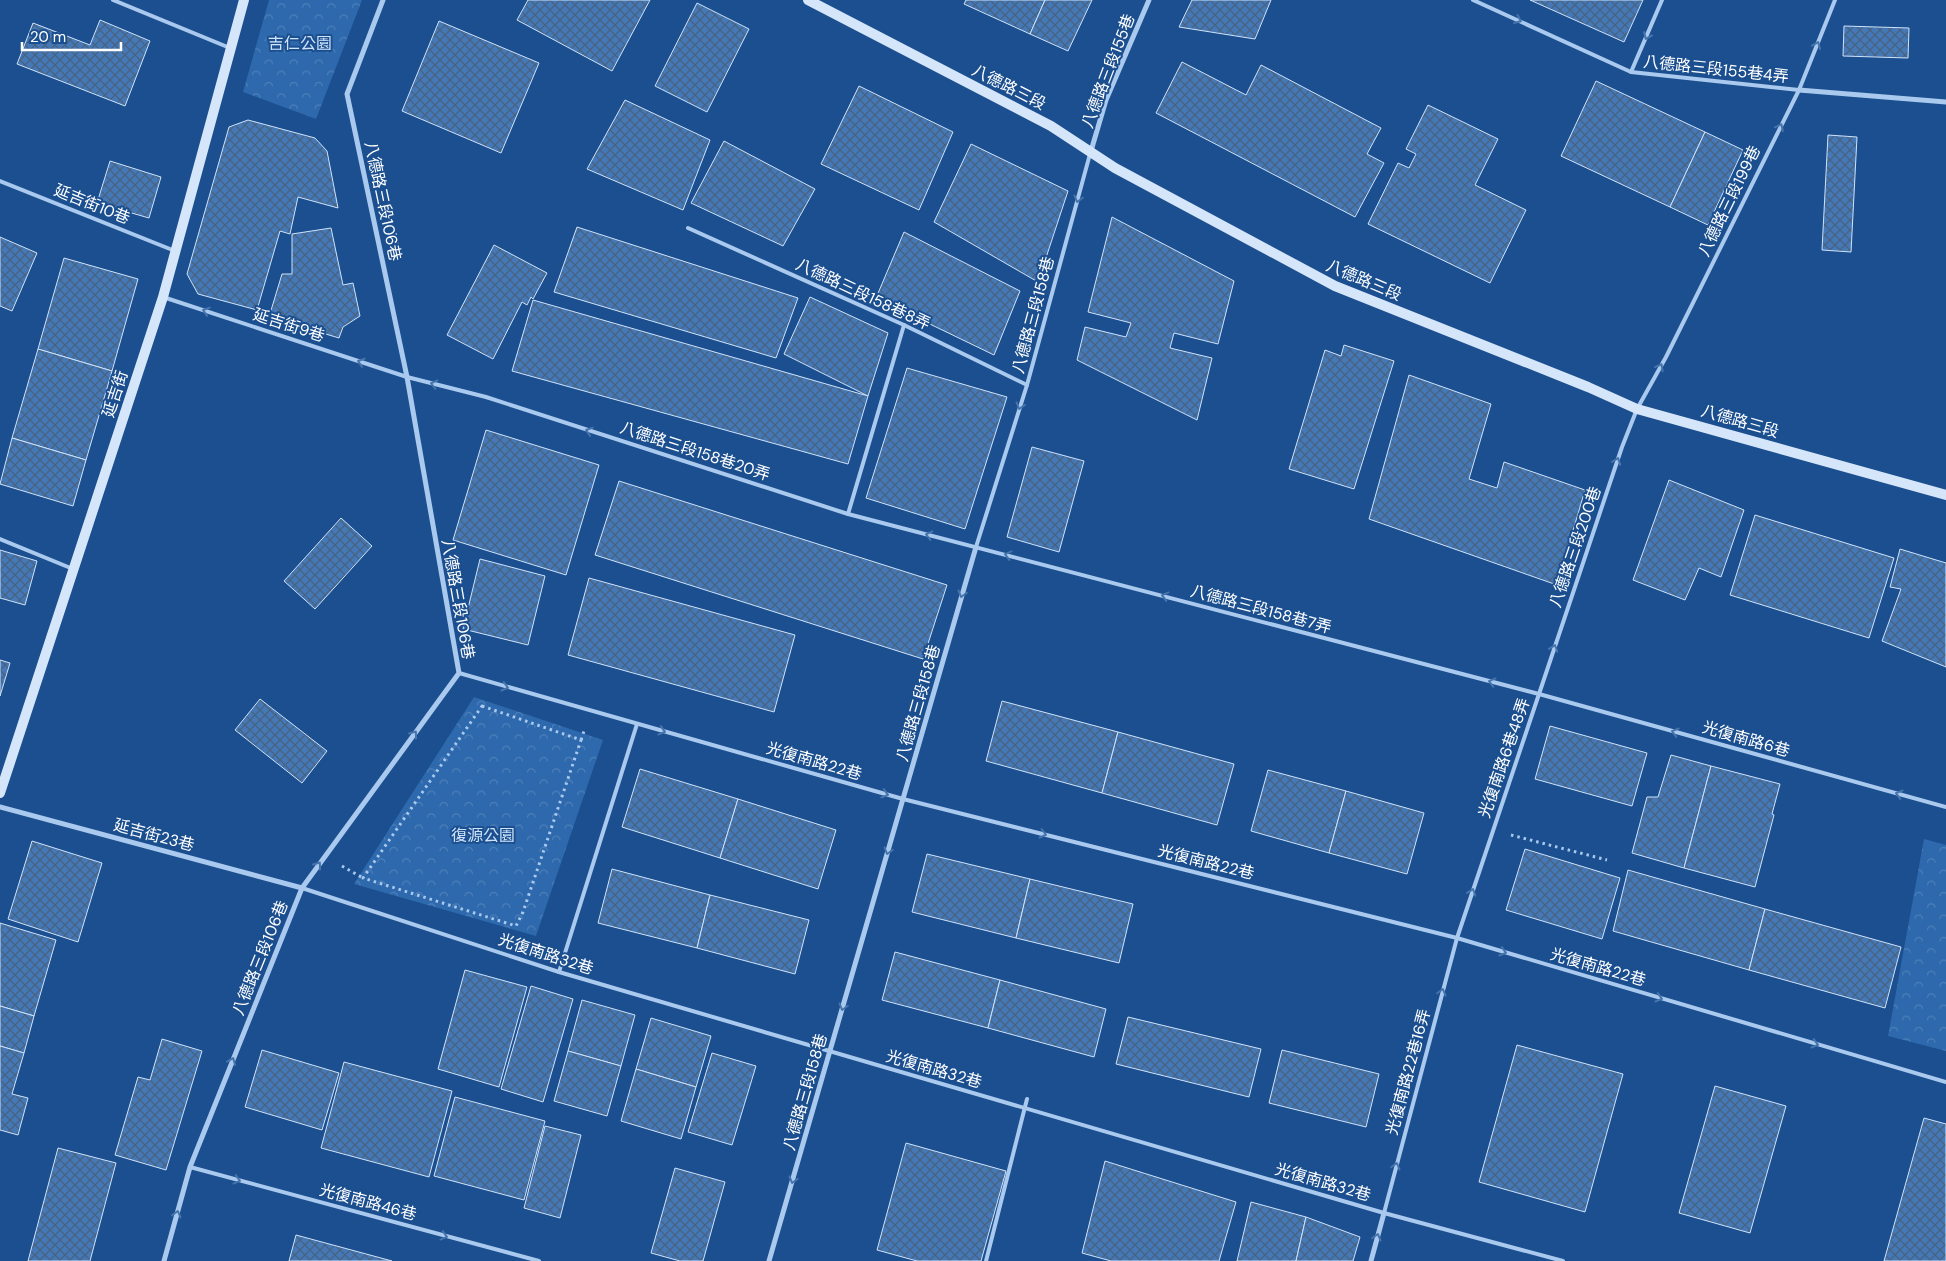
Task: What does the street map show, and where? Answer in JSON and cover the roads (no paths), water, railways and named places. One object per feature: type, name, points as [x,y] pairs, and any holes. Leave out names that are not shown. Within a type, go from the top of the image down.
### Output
[{"type":"street","name":"延吉街","points":[[0,793],[163,297],[244,0]]},
{"type":"street","name":"八德路三段106巷","points":[[164,1261],[190,1167],[302,888],[458,673],[407,377],[347,94],[383,0]]},
{"type":"street","name":"八德路三段","points":[[808,0],[1051,126],[1115,168],[1335,286],[1588,387],[1637,409],[1946,495]]},
{"type":"street","name":"八德路三段155巷","points":[[1090,152],[1106,100],[1150,0]]},
{"type":"street","points":[[1799,90],[1946,102]]},
{"type":"street","name":"八德路三段158巷","points":[[769,1261],[976,547]]},
{"type":"street","name":"延吉街23巷","points":[[0,807],[302,888]]},
{"type":"street","points":[[1371,1261],[1384,1213]]},
{"type":"lane","points":[[113,0],[230,48]]},
{"type":"lane","name":"八德路三段155巷4弄","points":[[1473,0],[1631,72],[1799,90]]},
{"type":"lane","name":"八德路三段155巷4弄","points":[[1631,72],[1662,0]]},
{"type":"lane","name":"八德路三段199巷","points":[[1637,409],[1666,357],[1799,90],[1835,0]]},
{"type":"lane","name":"八德路三段158巷","points":[[976,547],[1027,385],[1090,152]]},
{"type":"lane","name":"延吉街10巷","points":[[0,181],[175,251]]},
{"type":"lane","name":"八德路三段158巷8弄","points":[[688,228],[904,325],[1027,385]]},
{"type":"lane","name":"延吉街9巷","points":[[163,297],[407,377]]},
{"type":"lane","points":[[848,514],[904,325]]},
{"type":"lane","name":"八德路三段158巷20弄","points":[[407,377],[486,397],[848,514],[976,547]]},
{"type":"lane","name":"八德路三段200巷","points":[[1539,694],[1637,409]]},
{"type":"lane","points":[[0,539],[73,569]]},
{"type":"lane","name":"八德路三段158巷7弄","points":[[976,547],[1539,694]]},
{"type":"lane","name":"光復南路22巷","points":[[458,673],[903,799],[1457,938],[1946,1082]]},
{"type":"lane","name":"光復南路6巷","points":[[1539,694],[1946,807]]},
{"type":"lane","name":"光復南路6巷48弄","points":[[1457,938],[1539,694]]},
{"type":"lane","points":[[559,972],[637,724]]},
{"type":"lane","name":"光復南路32巷","points":[[302,888],[559,972],[1384,1213],[1563,1261]]},
{"type":"lane","name":"光復南路22巷16弄","points":[[1384,1213],[1457,938]]},
{"type":"lane","points":[[986,1261],[1026,1100]]},
{"type":"lane","name":"光復南路46巷","points":[[190,1167],[539,1261]]},
{"type":"park label","name":"吉仁公園","points":[[300,43]]},
{"type":"park label","name":"復源公園","points":[[483,835]]}]
